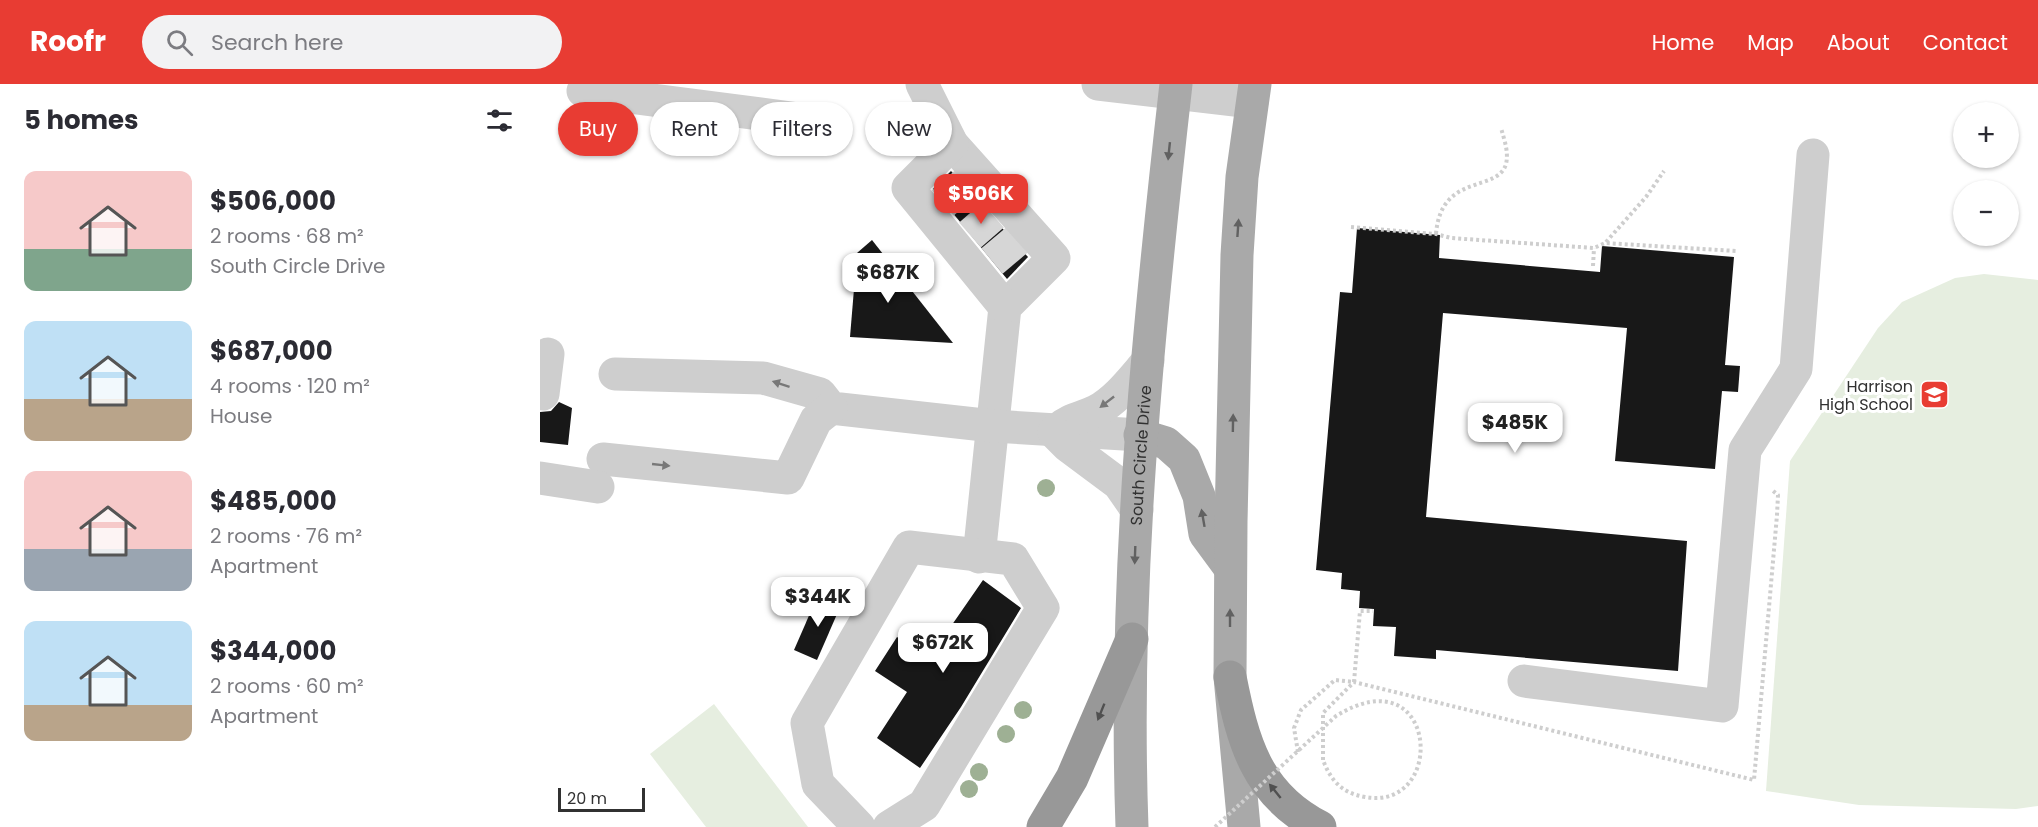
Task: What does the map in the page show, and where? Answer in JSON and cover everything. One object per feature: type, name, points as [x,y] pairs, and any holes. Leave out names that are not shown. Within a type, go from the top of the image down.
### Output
[{"type":"highway","points":[[1043,827],[1072,778],[1132,639]]},
{"type":"highway","points":[[1230,676],[1242,735],[1254,762],[1277,795],[1320,827]]},
{"type":"main road","name":"South Circle Drive","points":[[1132,827],[1132,639],[1140,435],[1175,88]]},
{"type":"main road","points":[[1244,827],[1230,676],[1230,568],[1237,255],[1242,177],[1253,93]]},
{"type":"main road","points":[[1140,435],[1167,443],[1184,459],[1199,495],[1205,534],[1230,568]]},
{"type":"street","points":[[922,84],[931,102]]},
{"type":"street","points":[[1098,84],[1253,93]]},
{"type":"street","points":[[583,91],[751,113]]},
{"type":"street","points":[[952,144],[972,177],[981,225],[985,267],[1005,307],[979,557]]},
{"type":"street","points":[[940,156],[908,188],[936,208],[981,225],[1023,235],[1054,258],[1005,307]]},
{"type":"street","points":[[1524,681],[1722,706],[1745,450],[1796,369],[1813,156]]},
{"type":"street","points":[[543,394],[548,354]]},
{"type":"street","points":[[1054,432],[1071,418],[1097,411],[1121,392],[1148,361]]},
{"type":"street","points":[[615,374],[763,378],[820,394],[831,408]]},
{"type":"street","points":[[540,478],[601,473],[788,478],[816,420],[831,408],[1054,432],[1140,435]]},
{"type":"street","points":[[1054,432],[1068,446],[1091,460],[1119,484],[1137,510]]},
{"type":"street","points":[[859,827],[818,784],[807,723],[909,547],[979,557],[1013,559],[1043,608],[924,805],[889,827]]},
{"type":"path","points":[[1436,234],[1438,216],[1449,198],[1463,187],[1499,174],[1505,167],[1507,154],[1501,128]]},
{"type":"path","points":[[1351,227],[1436,234],[1451,238],[1594,248],[1605,243],[1646,197],[1664,171]]},
{"type":"path","points":[[1605,243],[1736,251]]},
{"type":"path","points":[[1593,266],[1594,248]]},
{"type":"path","points":[[1298,752],[1294,728],[1301,710],[1335,680],[1354,682],[1754,780],[1778,495],[1743,465]]},
{"type":"path","points":[[1215,827],[1306,745],[1321,731],[1328,724],[1336,716],[1355,705],[1377,699],[1394,702],[1408,715],[1423,747],[1419,766],[1412,778],[1399,792],[1386,797],[1356,796],[1338,787],[1328,774],[1323,760],[1321,738],[1321,730],[1323,713],[1354,682],[1360,611],[1372,611]]},
{"type":"shaded area","name":"Harrison High School","points":[[1984,274],[2038,280],[2038,806],[2016,809],[1859,805],[1766,791],[1790,461],[1878,328],[1902,302],[1955,278]]},
{"type":"shaded area","points":[[714,704],[808,827],[706,827],[650,754]]},
{"type":"building","points":[[951,171],[1028,257],[1007,279],[933,189]]},
{"type":"building","points":[[1357,228],[1440,235],[1439,258],[1600,272],[1602,246],[1734,257],[1725,365],[1740,366],[1738,392],[1722,391],[1715,469],[1615,461],[1627,328],[1443,313],[1426,517],[1687,541],[1678,671],[1436,650],[1436,659],[1394,656],[1396,627],[1373,626],[1374,609],[1359,608],[1360,591],[1341,589],[1342,573],[1316,570],[1340,292],[1352,293]]},
{"type":"building","points":[[872,240],[953,343],[850,337],[857,253]]},
{"type":"building","points":[[559,402],[572,408],[568,445],[540,442],[540,412],[551,411]]},
{"type":"building","points":[[983,580],[1021,608],[961,707],[920,768],[877,738],[907,692],[875,671],[897,637],[929,658]]},
{"type":"building","points":[[818,595],[841,605],[817,660],[794,650]]},
{"type":"tunnel","points":[[943,203],[967,182]]},
{"type":"tunnel","points":[[970,235],[993,215]]},
{"type":"tunnel","points":[[992,261],[1017,240]]},
{"type":"place","name":"Harrison High School","points":[[1934,395]]}]
